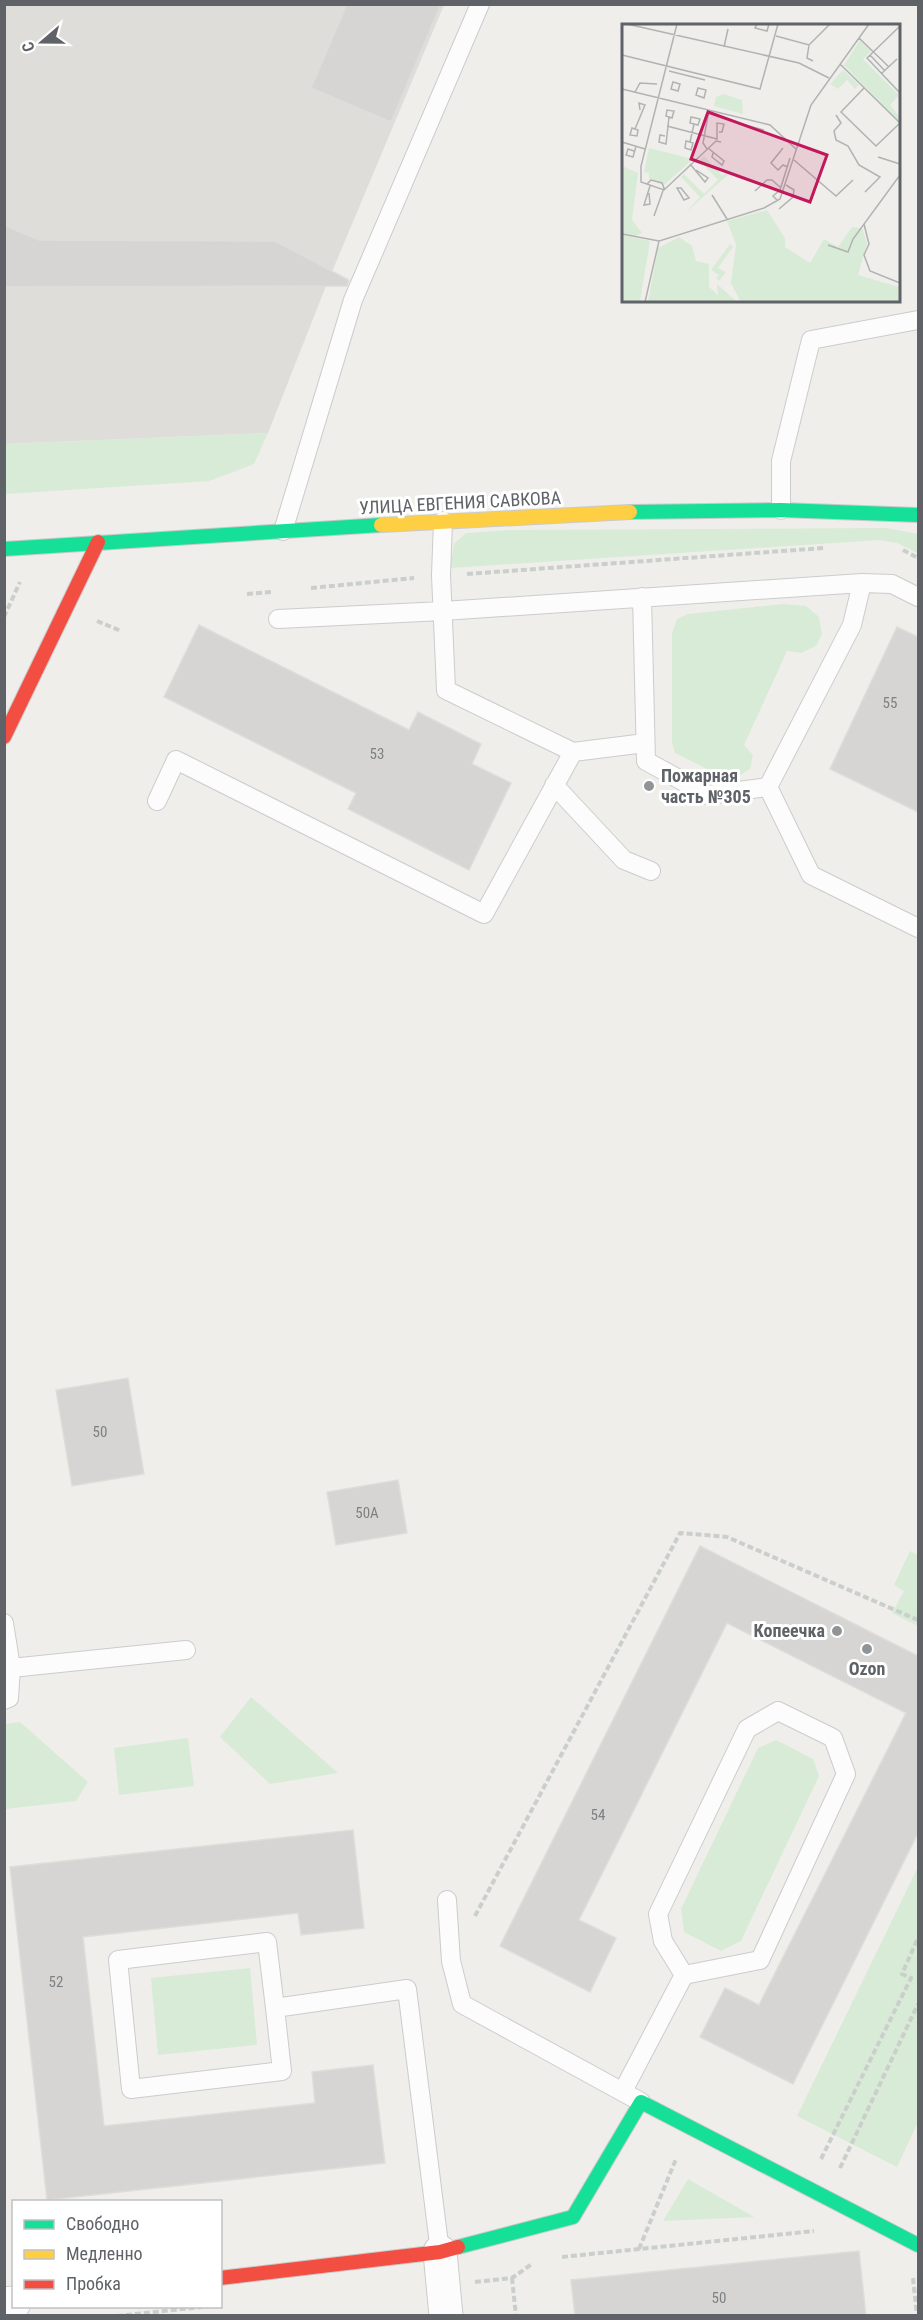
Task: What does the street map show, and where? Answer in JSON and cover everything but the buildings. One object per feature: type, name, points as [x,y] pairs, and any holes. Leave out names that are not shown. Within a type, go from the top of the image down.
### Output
[{"type":"street","name":"УЛИЦА ЕВГЕНИЯ САВКОВА","points":[[4,549],[443,521],[680,510],[918,514]]},
{"type":"street","points":[[4,737],[14,697],[98,542]]},
{"type":"street","points":[[222,2278],[440,2252],[573,2217],[641,2102],[918,2245]]},
{"type":"street","points":[[440,2252],[446,2316]]},
{"type":"lane","points":[[283,531],[353,300],[480,4]]},
{"type":"lane","points":[[781,510],[781,461],[811,340],[918,320]]},
{"type":"lane","points":[[443,521],[441,576],[446,690],[573,752],[645,743]]},
{"type":"lane","points":[[278,619],[443,611],[862,583],[892,584],[918,597]]},
{"type":"lane","points":[[768,787],[852,625],[862,583]]},
{"type":"lane","points":[[642,597],[646,761],[708,795],[768,787]]},
{"type":"lane","points":[[157,801],[176,760],[484,914],[573,752]]},
{"type":"lane","points":[[554,785],[624,860],[651,871]]},
{"type":"lane","points":[[768,787],[811,875],[918,928]]},
{"type":"lane","points":[[4,1623],[11,1668],[9,1698],[4,1700]]},
{"type":"lane","points":[[11,1668],[186,1650]]},
{"type":"lane","points":[[778,1711],[833,1738],[846,1774],[760,1960],[684,1975],[663,1941],[658,1914],[747,1728],[778,1711]]},
{"type":"lane","points":[[447,1900],[451,1961],[462,2004],[641,2102]]},
{"type":"lane","points":[[267,1942],[275,2008],[282,2071],[131,2089],[118,1960],[267,1942]]},
{"type":"lane","points":[[623,2091],[684,1975]]},
{"type":"lane","points":[[275,2008],[407,1989],[440,2252]]},
{"type":"path","points":[[304,589],[441,576],[828,548]]},
{"type":"path","points":[[899,549],[918,558]]},
{"type":"path","points":[[4,617],[21,580]]},
{"type":"path","points":[[247,594],[281,591]]},
{"type":"path","points":[[451,1961],[680,1533],[726,1537],[918,1620]]},
{"type":"path","points":[[807,2187],[910,1978],[902,1974],[918,1938]]},
{"type":"path","points":[[826,2196],[918,2004]]},
{"type":"path","points":[[639,2249],[676,2157]]},
{"type":"path","points":[[551,2258],[820,2230]]},
{"type":"path","points":[[516,2316],[512,2278],[539,2259]]},
{"type":"path","points":[[117,2316],[193,2308]]},
{"type":"shaded area","points":[[4,5],[444,5],[326,286],[268,433],[5,444]]},
{"type":"green space","points":[[268,433],[254,464],[209,481],[5,494],[5,444]]},
{"type":"green space","points":[[887,528],[918,534],[918,553],[897,543],[879,540],[450,568],[454,544],[466,533],[509,530]]},
{"type":"green space","points":[[783,604],[806,606],[819,617],[822,634],[816,646],[801,653],[787,651],[744,745],[753,755],[750,769],[737,777],[725,778],[675,753],[672,742],[672,633],[677,619],[688,614]]},
{"type":"green space","points":[[910,1551],[918,1555],[918,1626],[892,1613],[904,1591],[894,1585]]},
{"type":"green space","points":[[251,1697],[338,1773],[270,1784],[220,1737]]},
{"type":"green space","points":[[20,1722],[88,1782],[76,1801],[5,1809],[5,1724]]},
{"type":"green space","points":[[188,1738],[194,1786],[119,1795],[114,1748]]},
{"type":"green space","points":[[776,1740],[813,1759],[819,1776],[741,1941],[721,1951],[684,1932],[681,1909],[758,1748]]},
{"type":"green space","points":[[918,1867],[918,2122],[897,2167],[797,2116]]},
{"type":"green space","points":[[250,1968],[257,2045],[158,2055],[151,1978]]},
{"type":"green space","points":[[688,2179],[754,2217],[663,2221]]},
{"type":"traffic: fast","points":[[630,512],[781,510],[918,515]]},
{"type":"traffic: fast","points":[[4,549],[381,525]]},
{"type":"traffic: fast","points":[[458,2247],[573,2217],[641,2102],[918,2245]]},
{"type":"traffic: slow","points":[[381,525],[630,512]]},
{"type":"traffic: jam","points":[[4,737],[98,542]]},
{"type":"traffic: jam","points":[[222,2278],[440,2252],[458,2247]]},
{"type":"place","name":"Пожарная часть №305","points":[[649,786]]},
{"type":"place","name":"Копеечка","points":[[837,1631]]},
{"type":"place","name":"Ozon","points":[[867,1649]]}]
